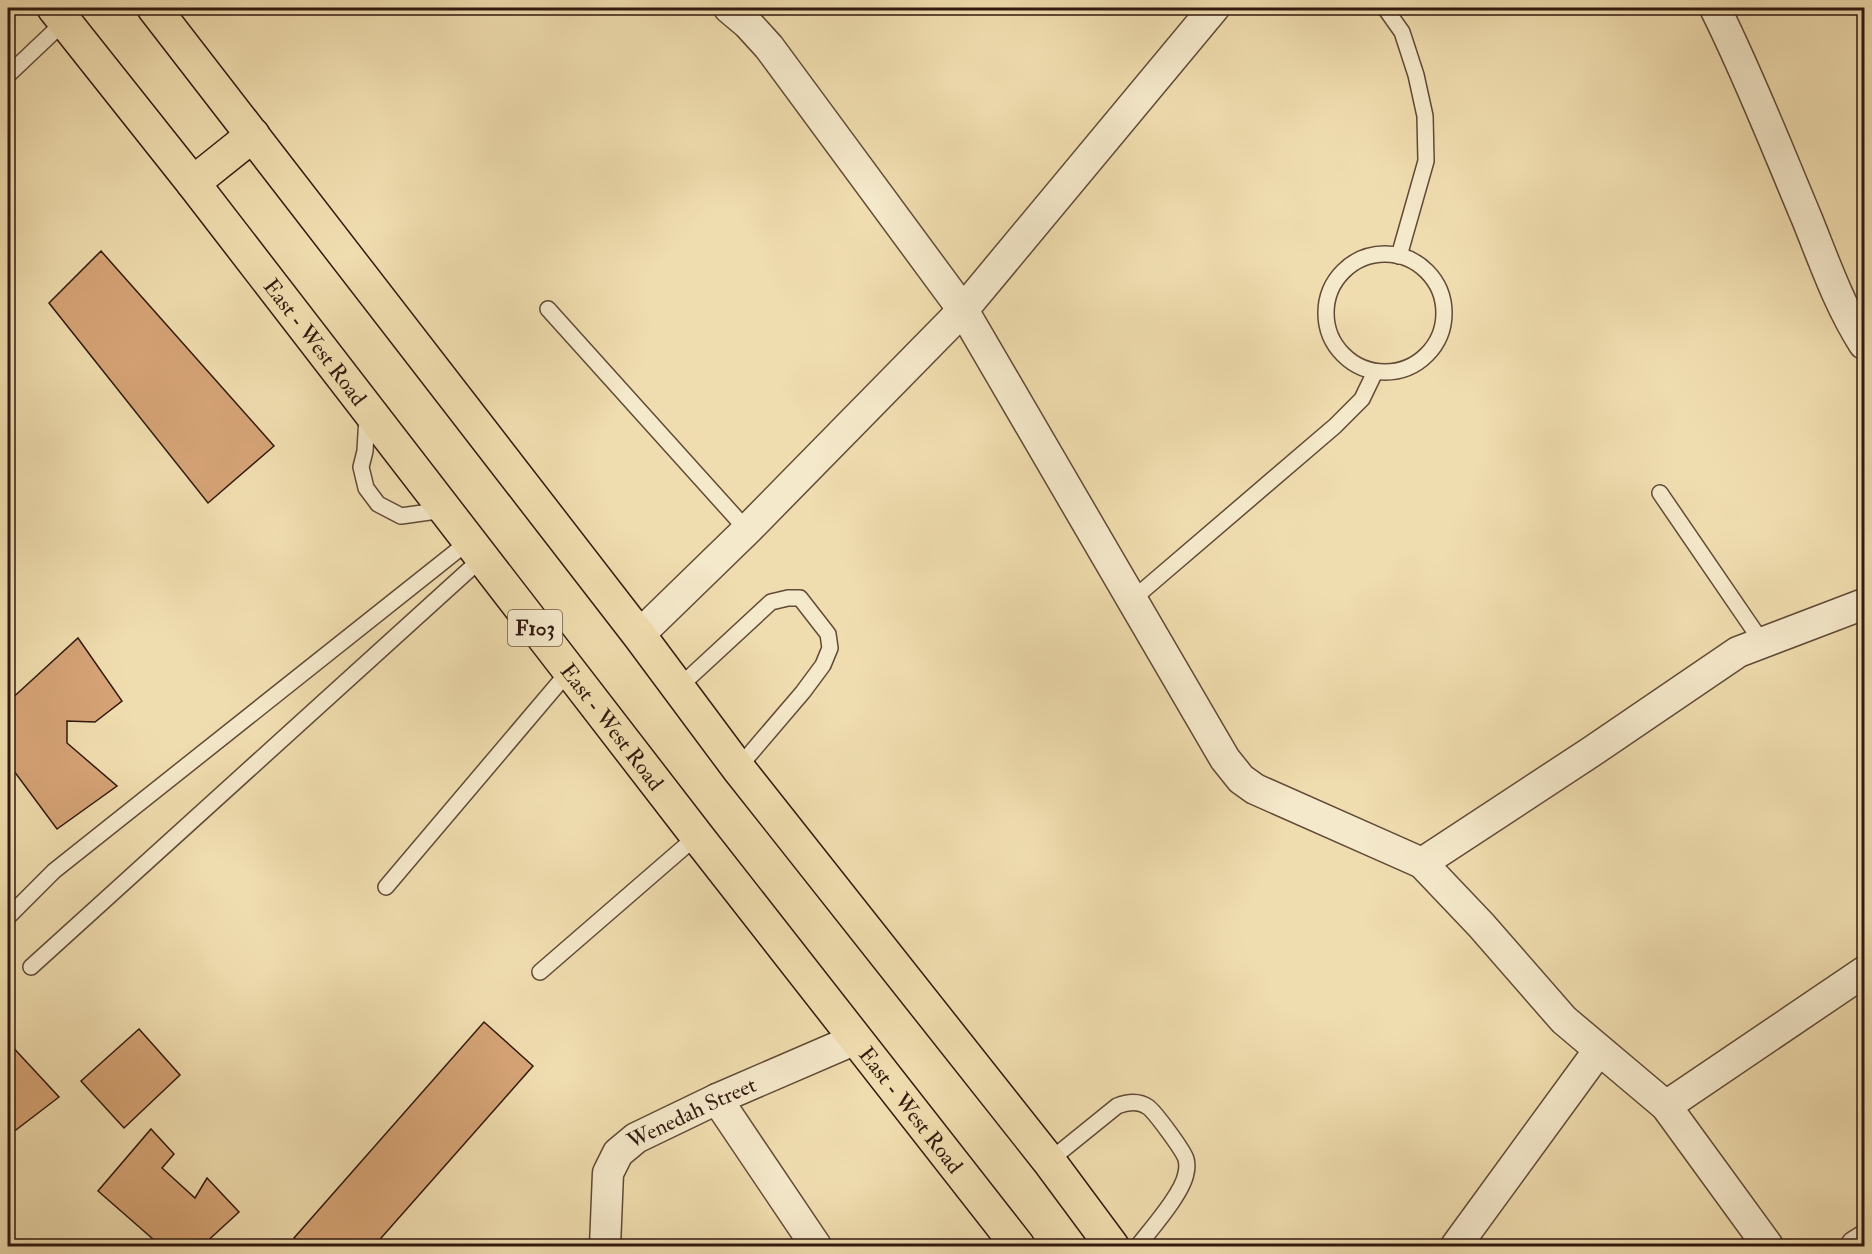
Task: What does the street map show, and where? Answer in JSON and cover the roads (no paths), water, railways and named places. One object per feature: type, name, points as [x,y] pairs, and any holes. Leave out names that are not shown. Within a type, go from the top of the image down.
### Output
[{"type":"main road","points":[[154,8],[639,635],[738,768],[1049,1161],[1112,1246]]},
{"type":"main road","name":"East - West Road","points":[[60,14],[697,837],[1018,1246]]},
{"type":"main road","points":[[193,183],[253,135]]},
{"type":"street","points":[[729,8],[770,47],[963,310],[1225,759],[1241,779],[1255,789],[1422,863],[1564,1020],[1666,1106],[1768,1246]]},
{"type":"street","points":[[639,635],[747,530],[963,310],[1214,8]]},
{"type":"street","points":[[1715,8],[1742,63],[1834,285],[1864,344]]},
{"type":"street","points":[[1422,863],[1738,652],[1864,604]]},
{"type":"street","points":[[1666,1106],[1864,972]]},
{"type":"street","name":"Wenedah Street","points":[[604,1246],[608,1173],[618,1153],[636,1138],[717,1099],[856,1040]]},
{"type":"street","points":[[1456,1246],[1599,1050]]},
{"type":"street","points":[[717,1099],[816,1246]]},
{"type":"street","points":[[1856,1246],[1864,1241]]},
{"type":"lane","points":[[1384,8],[1401,32],[1416,75],[1425,116],[1426,161],[1399,256]]},
{"type":"lane","points":[[8,75],[60,14]]},
{"type":"lane","points":[[1371,255],[1399,256],[1413,261],[1425,270],[1434,282],[1443,310],[1442,325],[1438,340],[1418,362],[1398,371],[1376,372],[1350,362],[1332,341],[1325,315],[1330,288],[1347,267],[1371,255]]},
{"type":"lane","points":[[548,309],[747,530]]},
{"type":"lane","points":[[1133,599],[1335,426],[1362,399],[1376,372]]},
{"type":"lane","points":[[367,410],[365,451],[361,467],[366,488],[378,504],[401,516],[444,510]]},
{"type":"lane","points":[[1660,493],[1762,642]]},
{"type":"lane","points":[[8,917],[54,871],[475,550]]},
{"type":"lane","points":[[31,967],[475,550]]},
{"type":"lane","points":[[678,688],[771,602],[788,597],[800,598],[828,634],[830,648],[823,665],[738,768]]},
{"type":"lane","points":[[386,887],[568,671]]},
{"type":"lane","points":[[540,972],[697,837]]},
{"type":"lane","points":[[1049,1161],[1117,1106],[1126,1102],[1136,1102],[1148,1107],[1181,1149],[1186,1160],[1186,1173],[1181,1188],[1138,1246]]}]
